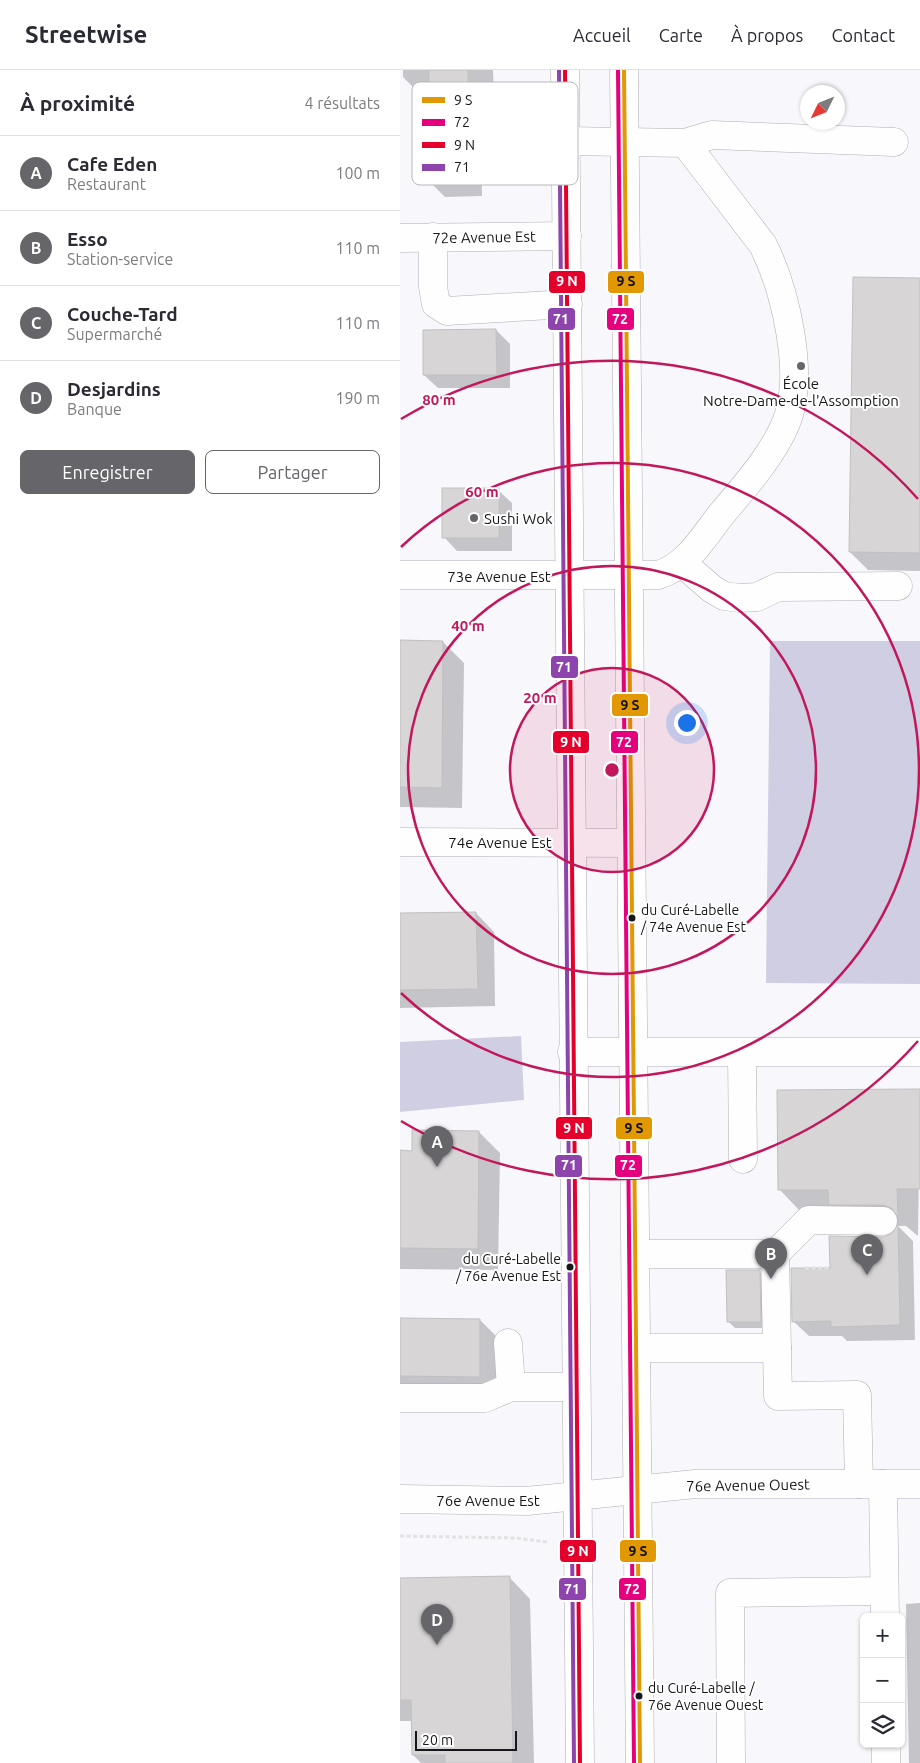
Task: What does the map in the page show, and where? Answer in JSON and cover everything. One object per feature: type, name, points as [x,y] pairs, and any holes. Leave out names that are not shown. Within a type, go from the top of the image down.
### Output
[{"type":"main road","points":[[624,70],[640,1763]]},
{"type":"main road","points":[[578,141],[685,143],[712,135],[894,142]]},
{"type":"main road","points":[[685,143],[749,225],[772,264],[787,322],[793,380],[787,420],[779,438],[750,479],[682,563],[712,589],[724,596],[740,598],[757,597],[778,587],[898,586]]},
{"type":"main road","points":[[566,185],[570,842],[580,1763]]},
{"type":"main road","name":"72e Avenue Est","points":[[400,238],[567,236]]},
{"type":"main road","points":[[433,237],[433,287],[436,304],[447,311],[568,304]]},
{"type":"main road","name":"73e Avenue Est","points":[[400,575],[658,575],[669,572],[682,563]]},
{"type":"main road","name":"74e Avenue Est","points":[[400,842],[631,843]]},
{"type":"main road","points":[[572,1052],[920,1052]]},
{"type":"main road","points":[[742,1053],[743,1158]]},
{"type":"main road","points":[[636,1254],[775,1254],[810,1220],[884,1221]]},
{"type":"main road","points":[[731,1763],[730,1593],[884,1604],[871,1484],[857,1396],[778,1396],[775,1254]]},
{"type":"main road","points":[[508,1343],[510,1387]]},
{"type":"main road","points":[[637,1348],[777,1348]]},
{"type":"main road","points":[[400,1398],[485,1398],[510,1387],[576,1387]]},
{"type":"main road","name":"76e Avenue Ouest","points":[[576,1498],[695,1484],[920,1484]]},
{"type":"main road","name":"76e Avenue Est","points":[[400,1499],[527,1501],[576,1498]]},
{"type":"main road","points":[[886,1748],[886,1763]]},
{"type":"path","points":[[400,1536],[516,1538],[539,1542]]},
{"type":"shaded area","points":[[770,641],[920,641],[920,984],[766,983]]},
{"type":"shaded area","points":[[521,1036],[524,1100],[400,1112],[400,1042]]},
{"type":"building","points":[[429,70],[468,70],[468,82],[429,82]]},
{"type":"building","points":[[853,277],[920,278],[920,553],[849,552]]},
{"type":"building","points":[[496,329],[497,375],[423,375],[423,330]]},
{"type":"building","points":[[442,488],[499,488],[499,538],[442,538]]},
{"type":"building","points":[[400,640],[443,641],[442,788],[400,787]]},
{"type":"building","points":[[476,912],[478,989],[400,990],[400,913]]},
{"type":"building","points":[[920,1089],[920,1189],[897,1189],[898,1217],[891,1208],[884,1205],[829,1205],[828,1190],[778,1190],[777,1090]]},
{"type":"building","points":[[412,1130],[479,1131],[478,1249],[400,1248],[400,1150],[412,1151]]},
{"type":"building","points":[[898,1224],[900,1325],[831,1327],[831,1321],[792,1322],[791,1268],[830,1268],[829,1236],[883,1237],[891,1234]]},
{"type":"building","points":[[726,1270],[760,1270],[761,1322],[727,1322]]},
{"type":"building","points":[[400,1318],[480,1319],[480,1377],[400,1376]]},
{"type":"building","points":[[510,1576],[513,1763],[445,1763],[445,1755],[412,1755],[411,1700],[400,1700],[400,1578]]},
{"type":"transit line","name":"71","points":[[559,70],[559,82]]},
{"type":"transit line","points":[[565,70],[565,82]]},
{"type":"transit line","name":"72","points":[[618,70],[634,1763]]},
{"type":"transit line","points":[[624,70],[640,1763]]},
{"type":"transit line","name":"71","points":[[560,185],[574,1763]]},
{"type":"transit line","points":[[566,185],[580,1763]]},
{"type":"place","name":"École Notre-Dame-de-l'Assomption","points":[[801,366]]},
{"type":"place","name":"Sushi Wok","points":[[474,518]]},
{"type":"place","name":"du Curé-Labelle / 74e Avenue Est","points":[[632,918]]},
{"type":"place","name":"Cafe Eden","points":[[437,1167]]},
{"type":"place","name":"du Curé-Labelle / 76e Avenue Est","points":[[570,1267]]},
{"type":"place","name":"Couche-Tard","points":[[867,1275]]},
{"type":"place","name":"Esso","points":[[771,1279]]},
{"type":"place","name":"Desjardins","points":[[437,1645]]},
{"type":"place","name":"du Curé-Labelle / 76e Avenue Ouest","points":[[639,1696]]}]
